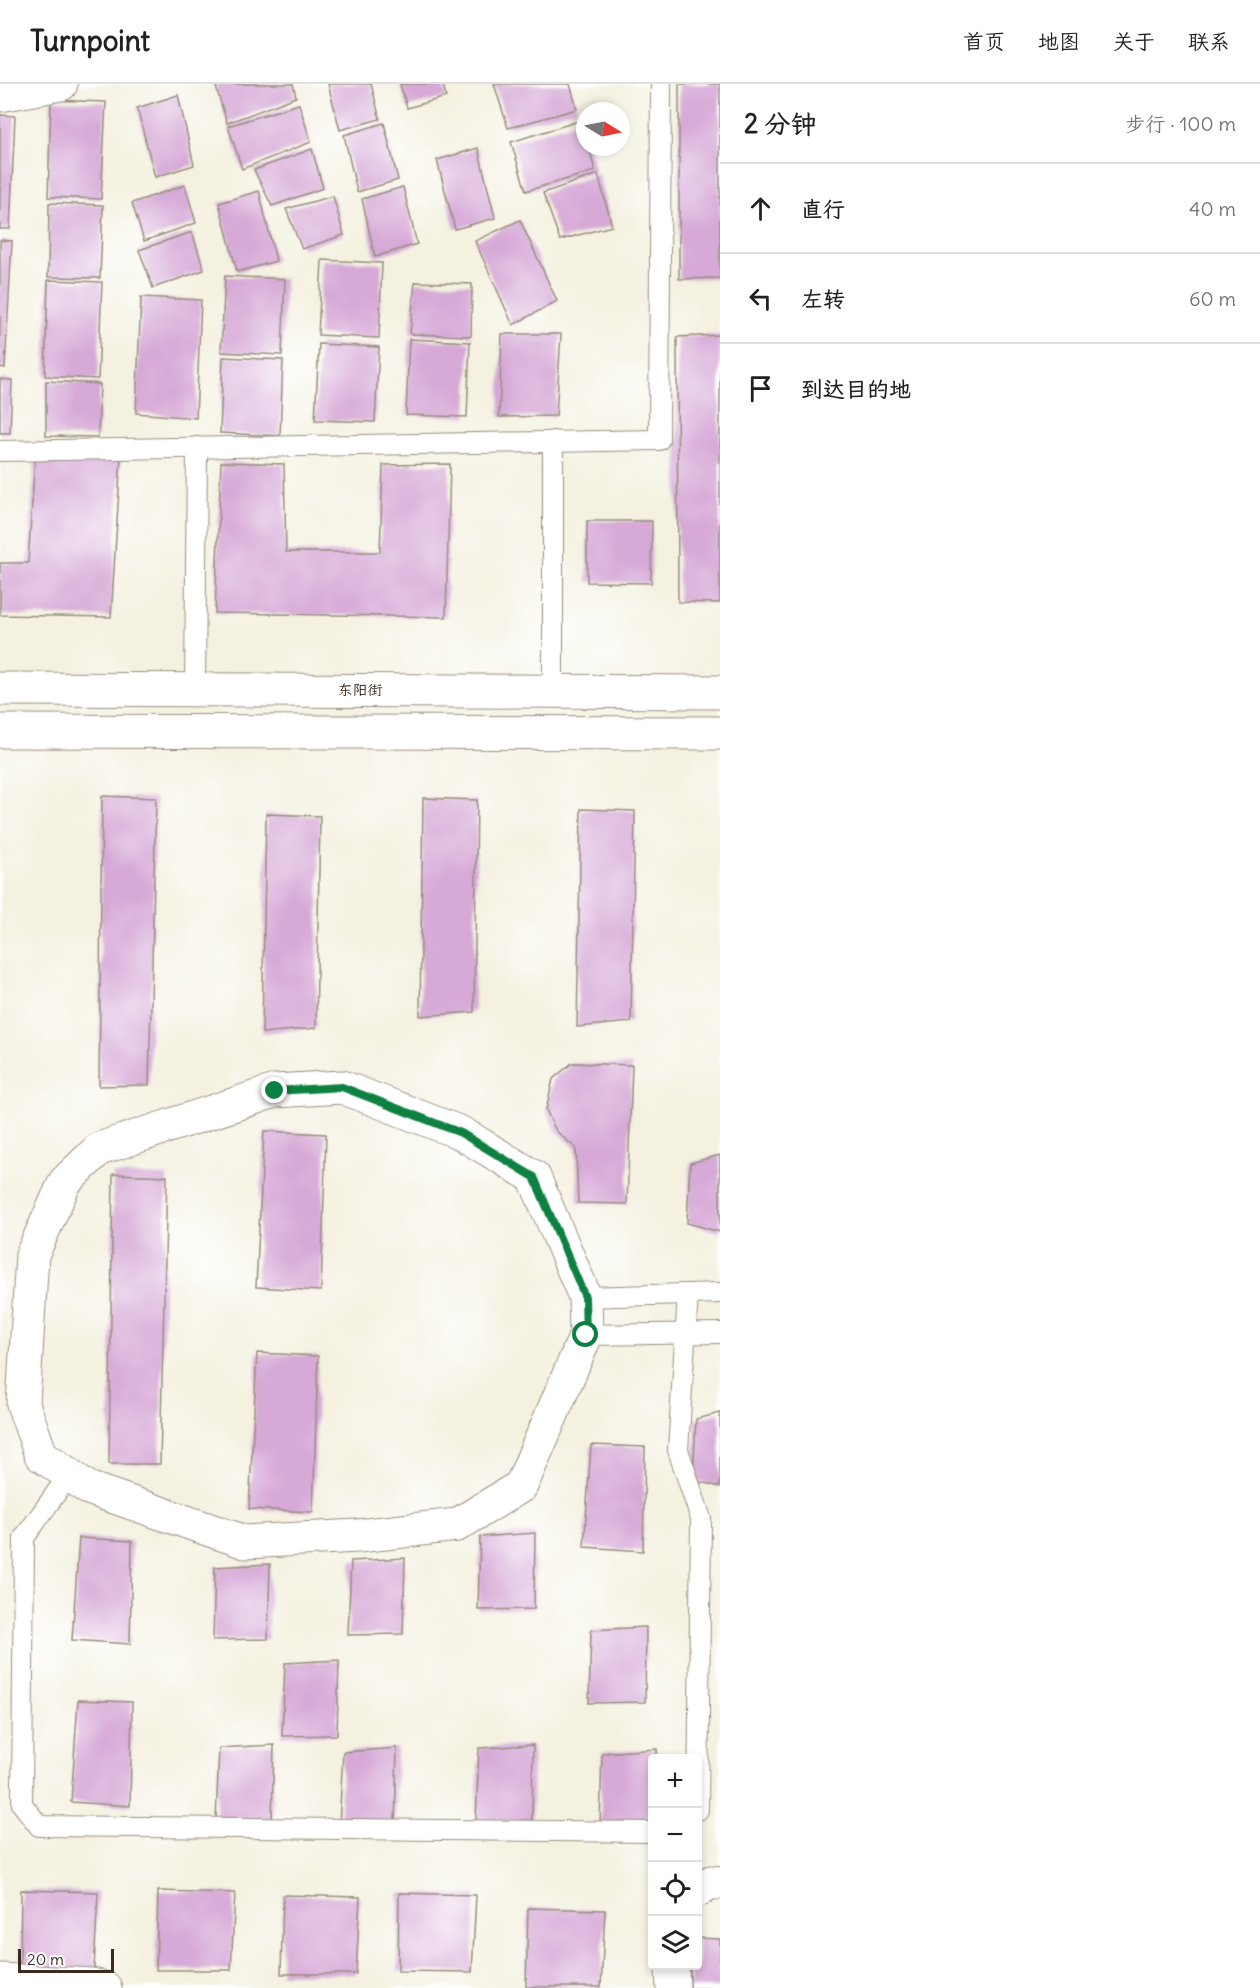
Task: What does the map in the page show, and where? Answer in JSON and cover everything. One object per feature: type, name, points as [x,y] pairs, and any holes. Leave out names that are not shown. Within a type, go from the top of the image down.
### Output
[{"type":"street","points":[[0,95],[61,84]]},
{"type":"street","name":"东阳街","points":[[0,689],[720,692]]},
{"type":"street","points":[[0,731],[720,733]]},
{"type":"street","points":[[342,1087],[461,1133],[534,1177],[585,1297],[586,1335],[521,1486],[457,1525],[358,1536],[245,1542],[88,1488],[41,1455],[23,1404],[32,1255],[66,1182],[99,1149],[275,1091],[342,1087]]},
{"type":"street","points":[[702,1888],[711,1882],[720,1882]]},
{"type":"street","points":[[672,1970],[673,1988]]},
{"type":"street","points":[[0,1980],[92,1984],[105,1988]]},
{"type":"lane","points":[[0,451],[659,440],[661,84]]},
{"type":"lane","points":[[553,441],[553,691]]},
{"type":"lane","points":[[195,690],[197,447]]},
{"type":"lane","points":[[585,1297],[720,1293]]},
{"type":"lane","points":[[688,1294],[678,1450],[701,1519],[698,1808]]},
{"type":"lane","points":[[586,1335],[720,1332]]},
{"type":"lane","points":[[69,1475],[24,1538],[22,1804],[39,1826],[648,1832]]},
{"type":"building","points":[[215,84],[293,84],[296,97],[227,123]]},
{"type":"building","points":[[328,84],[371,84],[380,119],[340,130]]},
{"type":"building","points":[[400,84],[443,84],[446,97],[407,108]]},
{"type":"building","points":[[494,84],[570,84],[576,109],[508,128]]},
{"type":"building","points":[[679,84],[720,84],[720,278],[679,279]]},
{"type":"building","points":[[178,95],[194,165],[155,177],[137,108]]},
{"type":"building","points":[[51,100],[106,102],[101,199],[48,197]]},
{"type":"building","points":[[299,104],[311,142],[242,169],[228,126]]},
{"type":"building","points":[[0,115],[15,116],[10,229],[0,229]]},
{"type":"building","points":[[576,122],[576,156],[591,156],[595,171],[526,191],[511,142]]},
{"type":"building","points":[[384,123],[398,180],[357,192],[344,135]]},
{"type":"building","points":[[478,148],[495,218],[455,229],[437,160]]},
{"type":"building","points":[[312,149],[323,188],[272,206],[254,170]]},
{"type":"building","points":[[598,174],[612,226],[560,240],[543,193]]},
{"type":"building","points":[[185,185],[196,223],[144,241],[132,203]]},
{"type":"building","points":[[403,187],[417,244],[375,257],[362,199]]},
{"type":"building","points":[[259,191],[276,261],[237,272],[219,203]]},
{"type":"building","points":[[333,196],[344,235],[302,249],[286,209]]},
{"type":"building","points":[[49,203],[103,205],[100,278],[48,277]]},
{"type":"building","points":[[520,220],[557,301],[513,325],[475,241]]},
{"type":"building","points":[[192,232],[204,270],[153,288],[139,250]]},
{"type":"building","points":[[0,240],[12,241],[5,368],[0,367]]},
{"type":"building","points":[[322,260],[382,263],[379,338],[318,335]]},
{"type":"building","points":[[225,276],[285,279],[282,355],[221,352]]},
{"type":"building","points":[[48,280],[102,282],[98,379],[45,376]]},
{"type":"building","points":[[415,282],[472,284],[471,336],[410,334]]},
{"type":"building","points":[[141,297],[201,300],[196,418],[136,413]]},
{"type":"building","points":[[502,334],[561,334],[556,416],[499,417]]},
{"type":"building","points":[[720,335],[720,603],[678,602],[677,337]]},
{"type":"building","points":[[409,339],[470,342],[467,417],[406,415]]},
{"type":"building","points":[[319,344],[379,347],[375,422],[315,420]]},
{"type":"building","points":[[223,357],[283,360],[280,436],[220,433]]},
{"type":"building","points":[[0,379],[12,380],[10,433],[0,433]]},
{"type":"building","points":[[46,381],[100,384],[98,437],[46,436]]},
{"type":"building","points":[[35,456],[121,457],[111,617],[0,615],[0,563],[28,563]]},
{"type":"building","points":[[221,462],[284,464],[286,552],[380,552],[383,465],[450,464],[446,617],[215,613]]},
{"type":"building","points":[[587,521],[652,521],[651,583],[587,582]]},
{"type":"building","points":[[102,796],[156,798],[149,1085],[99,1086]]},
{"type":"building","points":[[423,798],[477,800],[474,1012],[420,1016]]},
{"type":"building","points":[[581,809],[635,811],[631,1022],[577,1027]]},
{"type":"building","points":[[266,814],[320,816],[316,1028],[262,1033]]},
{"type":"building","points":[[572,1063],[632,1065],[627,1204],[578,1203],[576,1148],[556,1131],[546,1110],[553,1079]]},
{"type":"building","points":[[264,1131],[326,1134],[321,1291],[256,1287]]},
{"type":"building","points":[[720,1155],[720,1232],[687,1223],[690,1163]]},
{"type":"building","points":[[113,1174],[167,1176],[160,1464],[109,1464]]},
{"type":"building","points":[[257,1353],[318,1356],[313,1512],[249,1509]]},
{"type":"building","points":[[720,1413],[720,1487],[693,1480],[696,1419]]},
{"type":"building","points":[[591,1445],[645,1447],[643,1551],[584,1547]]},
{"type":"building","points":[[535,1533],[534,1609],[478,1610],[480,1537]]},
{"type":"building","points":[[79,1538],[132,1541],[130,1644],[72,1640]]},
{"type":"building","points":[[405,1558],[403,1634],[348,1635],[351,1561]]},
{"type":"building","points":[[270,1564],[268,1639],[213,1640],[215,1567]]},
{"type":"building","points":[[646,1627],[645,1702],[589,1703],[591,1630]]},
{"type":"building","points":[[339,1660],[337,1735],[282,1736],[285,1663]]},
{"type":"building","points":[[78,1700],[132,1702],[130,1806],[71,1802]]},
{"type":"building","points":[[274,1745],[272,1820],[216,1821],[219,1748]]},
{"type":"building","points":[[533,1745],[532,1820],[476,1822],[479,1748]]},
{"type":"building","points":[[397,1748],[395,1824],[339,1825],[343,1752]]},
{"type":"building","points":[[657,1749],[657,1754],[648,1754],[648,1825],[600,1826],[602,1753]]},
{"type":"building","points":[[21,1890],[98,1892],[94,1969],[20,1968]]},
{"type":"building","points":[[158,1891],[235,1893],[231,1970],[156,1970]]},
{"type":"building","points":[[399,1893],[476,1895],[472,1972],[398,1971]]},
{"type":"building","points":[[283,1895],[360,1897],[356,1974],[281,1974]]},
{"type":"building","points":[[528,1908],[605,1910],[601,1987],[526,1987]]},
{"type":"building","points":[[702,1938],[720,1939],[720,1988],[690,1988],[690,1970],[702,1970]]},
{"type":"route","points":[[275,1091],[342,1087],[461,1133],[534,1177],[585,1297],[586,1335]]}]
